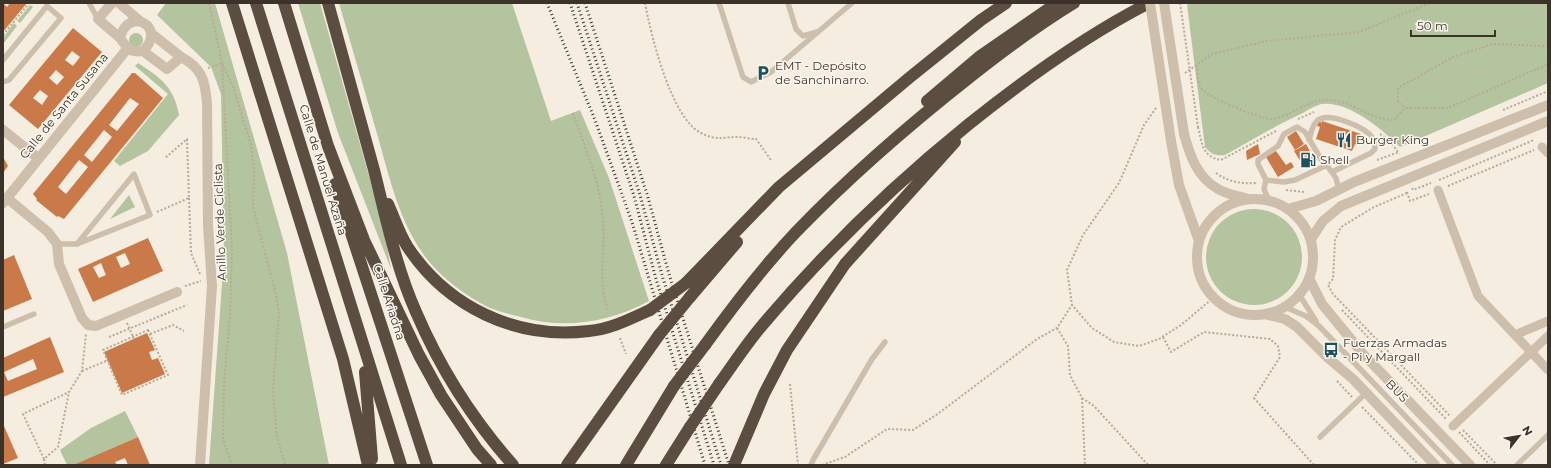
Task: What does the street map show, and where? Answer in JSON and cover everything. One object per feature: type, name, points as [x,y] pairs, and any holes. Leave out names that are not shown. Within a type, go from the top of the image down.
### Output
[{"type":"highway","points":[[232,3],[343,359],[368,465]]},
{"type":"highway","name":"Calle de Manuel Azaña","points":[[256,3],[362,344]]},
{"type":"highway","name":"Calle de Manuel Azaña","points":[[284,3],[328,146]]},
{"type":"highway","points":[[328,3],[393,246],[416,312],[440,360],[467,406],[489,438],[513,465]]},
{"type":"highway","points":[[373,168],[406,244],[422,268],[462,303],[486,316],[525,327],[564,332],[590,331],[614,326],[650,310],[686,283],[779,187],[981,20],[1006,3]]},
{"type":"highway","points":[[626,465],[674,386],[735,304],[795,233],[872,158],[927,101],[979,57],[1057,3]]},
{"type":"highway","points":[[872,158],[936,104],[990,62],[1074,3]]},
{"type":"highway","points":[[666,465],[719,384],[759,330],[816,264],[848,232],[924,160],[1020,83],[1097,32],[1149,3]]},
{"type":"highway","points":[[734,465],[764,394],[787,350],[845,264],[981,114]]},
{"type":"highway","points":[[567,465],[659,335],[690,297],[732,247],[847,130]]},
{"type":"highway","points":[[328,146],[364,240],[419,355],[441,395],[477,449],[491,465]]},
{"type":"highway","name":"Calle Ariadna","points":[[328,146],[334,180],[427,465]]},
{"type":"highway","points":[[362,344],[369,407],[373,465]]},
{"type":"highway","points":[[362,344],[401,465]]},
{"type":"street","points":[[112,3],[98,20],[120,38],[127,49],[135,53],[143,52],[151,44],[152,34]]},
{"type":"street","points":[[119,3],[141,22],[148,26],[152,34],[181,58],[193,64],[201,74],[205,86],[207,103],[208,225],[212,286],[200,465]]},
{"type":"street","points":[[1149,3],[1179,185],[1199,241]]},
{"type":"street","points":[[1164,3],[1184,134],[1189,153],[1200,175],[1218,189],[1248,199],[1269,201],[1288,209],[1302,222],[1311,239],[1314,253],[1310,280],[1300,296],[1285,308],[1268,315]]},
{"type":"street","points":[[120,38],[122,30],[127,24],[133,21],[141,22]]},
{"type":"street","name":"Calle de Santa Susana","points":[[57,244],[48,232],[5,200],[127,49]]},
{"type":"street","points":[[143,52],[167,69],[181,58]]},
{"type":"street","points":[[1288,209],[1316,201],[1339,190],[1548,105]]},
{"type":"street","points":[[1311,239],[1332,212],[1341,206],[1548,121]]},
{"type":"street","points":[[3,130],[38,158]]},
{"type":"street","points":[[1438,190],[1478,296],[1548,370]]},
{"type":"street","points":[[1248,199],[1232,204],[1217,213],[1206,226],[1199,241],[1196,259],[1198,272],[1212,299],[1238,314],[1253,316],[1268,315],[1285,318],[1297,327],[1366,393],[1434,465]]},
{"type":"street","points":[[57,244],[59,264],[82,318],[88,325],[96,326],[177,292]]},
{"type":"street","points":[[1310,280],[1322,304],[1363,354],[1470,465]]},
{"type":"street","points":[[1515,335],[1548,321]]},
{"type":"street","points":[[1455,425],[1548,336]]},
{"type":"lane","points":[[89,3],[98,20]]},
{"type":"lane","points":[[718,3],[743,77],[751,82],[771,72],[852,3]]},
{"type":"lane","points":[[788,3],[796,29],[803,36],[819,31]]},
{"type":"lane","points":[[3,60],[46,6],[60,18],[10,80],[3,82]]},
{"type":"lane","points":[[1309,140],[1312,129],[1317,120],[1325,117],[1336,118],[1366,131],[1372,137],[1375,149],[1371,154],[1332,172]]},
{"type":"lane","points":[[1269,201],[1264,189],[1266,180],[1258,164],[1258,160],[1278,146],[1284,134],[1297,127],[1301,128],[1325,166],[1332,172],[1339,190]]},
{"type":"lane","points":[[1266,180],[1284,182],[1295,180],[1325,166]]},
{"type":"lane","points":[[57,244],[77,244],[150,215],[134,174],[77,244]]},
{"type":"lane","points":[[1300,296],[1319,326]]},
{"type":"lane","name":"BUS","points":[[1285,308],[1306,316],[1319,326],[1452,465]]},
{"type":"lane","points":[[3,327],[34,314]]},
{"type":"lane","points":[[811,465],[872,359],[885,342]]},
{"type":"lane","points":[[1320,438],[1366,393]]},
{"type":"lane","points":[[1517,465],[1548,436]]},
{"type":"path","points":[[3,35],[29,3]]},
{"type":"path","name":"Anillo Verde Ciclista","points":[[209,3],[222,63],[232,251],[230,316],[224,384],[224,439],[232,465]]},
{"type":"path","points":[[645,3],[653,42],[680,113],[700,132],[718,139],[737,137],[756,140],[771,160]]},
{"type":"path","points":[[1180,3],[1198,127]]},
{"type":"path","points":[[1548,46],[1493,44],[1453,57],[1398,88],[1398,102],[1405,108],[1448,108],[1548,64]]},
{"type":"path","points":[[201,74],[212,66],[222,63],[233,87],[251,145],[254,170],[253,207],[279,312],[273,389],[277,437],[285,465]]},
{"type":"path","points":[[1197,65],[1198,80],[1201,89],[1209,95],[1259,117],[1270,118],[1283,116],[1317,100],[1343,102],[1367,114],[1382,119],[1394,120],[1405,108]]},
{"type":"path","points":[[573,113],[600,191],[604,221],[602,286],[608,310]]},
{"type":"path","points":[[165,158],[187,139],[191,253],[203,280],[180,288],[177,292]]},
{"type":"path","points":[[1413,190],[1534,140]]},
{"type":"path","points":[[1490,465],[1346,306],[1333,294],[1328,285],[1333,279],[1335,240],[1341,227],[1374,207],[1407,192],[1410,201],[1545,150]]},
{"type":"path","points":[[150,215],[189,198]]},
{"type":"path","points":[[109,337],[187,305]]},
{"type":"path","points":[[822,465],[845,457],[887,429],[913,430],[939,413],[1037,339],[1057,328],[1072,306]]},
{"type":"path","points":[[1342,310],[1455,425],[1497,465]]},
{"type":"path","points":[[44,459],[58,447],[70,392],[82,371],[88,325]]},
{"type":"path","points":[[150,334],[173,325],[184,331]]},
{"type":"path","points":[[129,328],[133,338]]},
{"type":"path","points":[[1057,328],[1068,346],[1070,375],[1082,398],[1085,465]]},
{"type":"path","points":[[148,330],[168,375],[122,395],[103,350],[133,338],[148,330]]},
{"type":"path","points":[[1163,337],[1171,352],[1204,332],[1270,339],[1278,346],[1280,358],[1254,398],[1314,465]]},
{"type":"path","points":[[620,338],[626,354]]},
{"type":"path","points":[[82,371],[107,360]]},
{"type":"path","points":[[790,384],[798,465]]},
{"type":"path","points":[[45,465],[44,459],[23,414],[70,392]]},
{"type":"path","points":[[1082,398],[1094,406],[1148,465]]},
{"type":"green space","points":[[166,3],[215,3],[287,253],[329,465],[209,465],[224,256],[221,94],[211,67],[157,15]]},
{"type":"green space","points":[[298,3],[320,3],[384,229],[391,269],[338,133]]},
{"type":"green space","points":[[339,3],[512,3],[551,121],[580,110],[609,178],[649,301],[619,314],[587,322],[554,323],[538,321],[488,307],[467,295],[436,270],[415,242],[401,213]]},
{"type":"green space","points":[[1190,3],[1548,3],[1548,83],[1400,147],[1365,118],[1343,107],[1332,104],[1322,104],[1315,106],[1225,155],[1216,155],[1211,153],[1205,147],[1187,5]]},
{"type":"green space","points":[[30,5],[33,7],[20,23],[17,21]]},
{"type":"green space","points":[[14,23],[17,26],[3,44],[3,38]]},
{"type":"green space","points":[[136,33],[141,35],[143,40],[141,45],[136,47],[131,45],[129,40],[131,35]]},
{"type":"green space","points":[[138,63],[160,79],[170,90],[177,105],[179,115],[148,151],[120,166],[114,161],[168,94],[135,66]]},
{"type":"green space","points":[[129,195],[135,207],[110,219]]},
{"type":"green space","points":[[1254,209],[1272,213],[1288,223],[1298,239],[1302,257],[1298,275],[1288,291],[1272,301],[1254,305],[1236,301],[1220,291],[1210,275],[1206,257],[1210,239],[1220,223],[1236,213]]},
{"type":"green space","points":[[125,411],[138,437],[73,465],[67,465],[60,450],[91,428]]},
{"type":"building","points":[[3,3],[7,7],[10,3],[27,3],[3,32]]},
{"type":"building","points":[[73,28],[102,52],[38,129],[9,105]],"holes":[[[72,51],[80,57],[73,66],[65,60]],[[56,70],[64,77],[57,85],[49,78]],[[40,90],[48,96],[42,105],[33,98]]]},
{"type":"building","points":[[132,73],[135,73],[163,98],[64,219],[58,216],[57,217],[36,200],[37,199],[33,194]],"holes":[[[130,98],[139,104],[117,131],[109,125]],[[104,130],[112,137],[92,162],[84,155]],[[79,160],[88,167],[66,194],[58,187]]]},
{"type":"building","points":[[1319,121],[1361,134],[1357,145],[1355,144],[1352,151],[1316,139],[1320,127],[1317,126]]},
{"type":"building","points":[[1296,131],[1304,144],[1295,150],[1287,137]]},
{"type":"building","points":[[1258,144],[1260,154],[1247,160],[1246,151]]},
{"type":"building","points":[[1306,144],[1315,160],[1304,167],[1294,151]]},
{"type":"building","points":[[1276,151],[1286,165],[1291,162],[1294,167],[1278,177],[1266,157]]},
{"type":"building","points":[[3,157],[8,166],[3,173]]},
{"type":"building","points":[[148,238],[163,271],[93,302],[78,269]],"holes":[[[125,253],[130,264],[121,268],[116,257]],[[101,263],[106,275],[99,278],[93,267]]]},
{"type":"building","points":[[14,255],[32,299],[3,311],[3,260]]},
{"type":"building","points":[[147,333],[155,350],[149,352],[152,360],[158,358],[165,374],[122,393],[104,352]]},
{"type":"building","points":[[50,337],[64,372],[3,397],[3,358]],"holes":[[[33,359],[37,369],[8,381],[4,372]]]},
{"type":"building","points":[[3,426],[18,458],[3,464]]},
{"type":"building","points":[[138,437],[150,465],[128,465],[125,458],[115,462],[117,465],[73,465]]},
{"type":"railway","points":[[547,3],[595,120],[632,222],[705,465]]},
{"type":"railway","points":[[570,3],[634,196],[656,279],[714,465]]},
{"type":"railway","points":[[577,3],[640,195],[662,275],[721,465]]},
{"type":"railway","points":[[585,3],[647,194],[669,274],[729,465]]},
{"type":"place","name":"EMT - Depósito de Sanchinarro.","points":[[763,73]]},
{"type":"place","name":"Burger King","points":[[1344,140]]},
{"type":"place","name":"Shell","points":[[1308,160]]},
{"type":"place","name":"Fuerzas Armadas - Pi y Margall","points":[[1331,350]]}]
